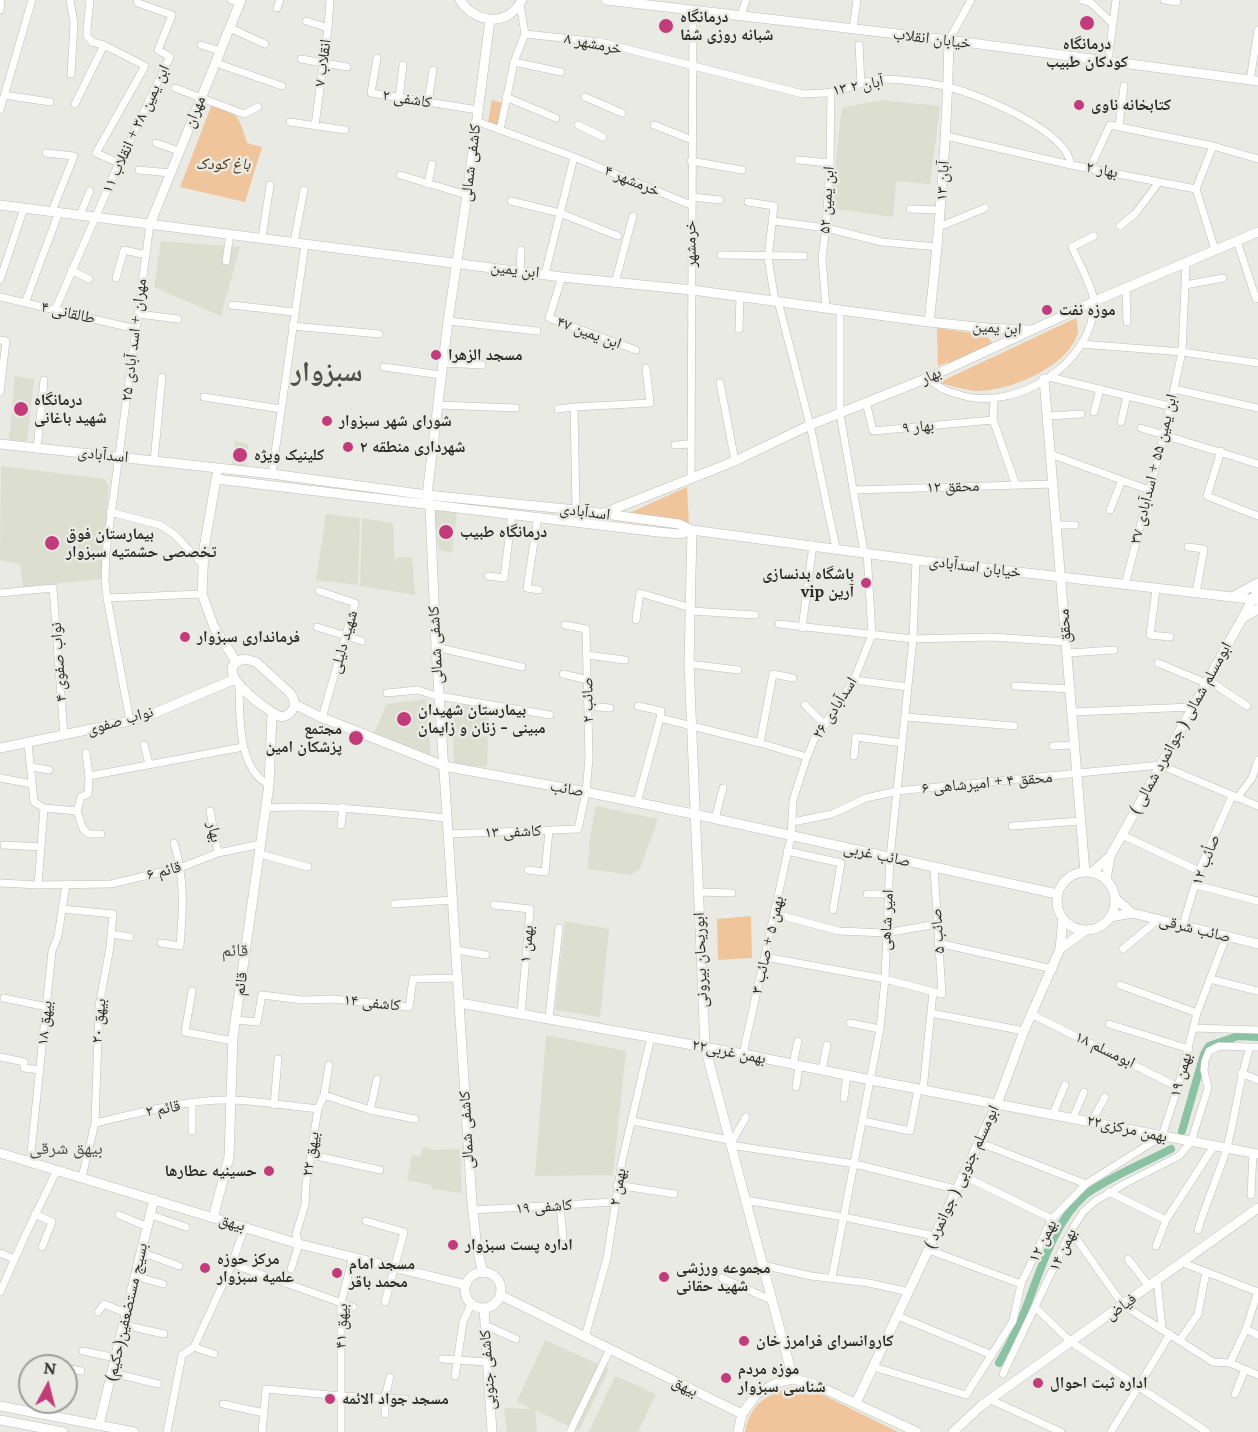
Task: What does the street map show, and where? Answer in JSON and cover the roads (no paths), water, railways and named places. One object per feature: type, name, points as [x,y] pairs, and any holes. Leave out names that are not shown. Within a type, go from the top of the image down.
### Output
[{"type":"main road","points":[[460,0],[472,14],[490,20],[507,16],[521,2]]},
{"type":"main road","name":"خیابان انقلاب","points":[[606,0],[631,1],[949,40],[1254,80]]},
{"type":"main road","name":"مهران","points":[[150,224],[230,28],[237,1]]},
{"type":"main road","name":"کاشفی شمالی","points":[[483,1273],[472,1210],[453,900],[447,818],[440,765],[439,695],[428,495],[448,321],[490,20]]},
{"type":"main road","name":"۱۳ آبان","points":[[928,322],[938,247],[946,136],[949,40]]},
{"type":"main road","name":"ابن یمین","points":[[0,205],[562,277],[740,296],[928,322],[1030,330]]},
{"type":"main road","name":"بهار","points":[[602,514],[735,461],[810,425],[930,377],[1095,301],[1258,232]]},
{"type":"main road","points":[[987,328],[1001,343]]},
{"type":"main road","name":"محقق","points":[[1046,378],[1074,745],[1081,821],[1089,872]]},
{"type":"main road","name":"اسدآبادی","points":[[0,444],[273,474],[428,495],[576,510],[679,524],[693,530]]},
{"type":"main road","points":[[218,469],[203,565],[202,594],[214,627],[237,663]]},
{"type":"main road","name":"اسدآبادی","points":[[216,479],[680,534],[693,530]]},
{"type":"main road","name":"خیابان اسدآبادی","points":[[693,530],[916,560],[1255,599]]},
{"type":"main road","name":"ابوریحان بیرونی","points":[[693,530],[689,664],[705,1047],[793,1379]]},
{"type":"main road","points":[[1231,597],[1258,583]]},
{"type":"main road","name":"ابومسلم شمالی ( جوانمرد شمالی )","points":[[1110,856],[1258,590]]},
{"type":"main road","points":[[1241,619],[1258,609]]},
{"type":"main road","points":[[246,659],[256,662],[294,697],[295,708],[288,716],[272,714],[237,683],[232,674],[237,663],[246,659]]},
{"type":"main road","name":"نواب صفوی","points":[[0,748],[130,721],[237,683]]},
{"type":"main road","name":"صائب","points":[[294,704],[322,718],[440,765],[696,815]]},
{"type":"main road","name":"قائم","points":[[213,1218],[229,1157],[233,1041],[269,784],[272,714]]},
{"type":"main road","name":"صائب غربی","points":[[696,815],[1058,894]]},
{"type":"main road","points":[[1086,930],[1070,925],[1063,919],[1057,903],[1058,894],[1065,881],[1071,876],[1089,872],[1110,856]]},
{"type":"main road","points":[[1106,880],[1110,856]]},
{"type":"main road","points":[[1060,949],[1086,930],[1096,928],[1110,916],[1114,908],[1115,898],[1112,888],[1106,880],[1089,872]]},
{"type":"main road","points":[[1115,898],[1132,913]]},
{"type":"main road","points":[[1110,916],[1132,913]]},
{"type":"main road","name":"صائب شرقی","points":[[1132,913],[1258,944]]},
{"type":"main road","name":"ابومسلم جنوبی ( جوانمرد )","points":[[856,1403],[996,1104],[1031,1014],[1053,969],[1060,949],[1063,919]]},
{"type":"main road","name":"۲۲بهمن غربی","points":[[460,1003],[743,1054],[996,1104]]},
{"type":"main road","name":"۲۲بهمن مرکزی","points":[[996,1104],[1255,1153]]},
{"type":"main road","name":"بیهق","points":[[0,1153],[299,1244],[466,1285]]},
{"type":"main road","name":"بسیج مستضعفین(حکیم)","points":[[99,1425],[154,1199]]},
{"type":"main road","name":"فیاض","points":[[953,1432],[982,1405],[1258,1208]]},
{"type":"main road","points":[[483,1273],[492,1275],[496,1279],[500,1290],[500,1295],[494,1304],[484,1308],[471,1304],[465,1295],[466,1285],[472,1276],[483,1273]]},
{"type":"main road","name":"بیهق","points":[[500,1295],[742,1414]]},
{"type":"main road","name":"کاشفی جنوبی","points":[[484,1308],[492,1432]]},
{"type":"main road","points":[[738,1432],[742,1414],[756,1395],[774,1384],[793,1379],[814,1384],[917,1432]]},
{"type":"main road","points":[[18,1410],[3,1407],[8,1424],[63,1432]]},
{"type":"main road","points":[[41,1414],[134,1432]]},
{"type":"street","points":[[0,10],[1,0]]},
{"type":"street","points":[[0,110],[32,0]]},
{"type":"street","points":[[70,0],[74,23],[71,74]]},
{"type":"street","points":[[90,0],[87,36],[92,42],[104,45],[145,66],[96,153],[119,163]]},
{"type":"street","name":"ابن یمین ۳۸ + انقلاب ۱۱","points":[[55,310],[119,163],[170,57],[158,50],[172,15],[138,3],[137,0]]},
{"type":"street","name":"انقلاب ۷","points":[[315,126],[330,0]]},
{"type":"street","points":[[741,16],[746,0]]},
{"type":"street","points":[[853,29],[857,0]]},
{"type":"street","points":[[949,40],[970,0]]},
{"type":"street","points":[[1082,0],[1090,2],[1112,23]]},
{"type":"street","points":[[1108,61],[1116,0]]},
{"type":"street","points":[[1164,0],[1177,2]]},
{"type":"street","points":[[500,130],[514,62],[525,34],[521,2]]},
{"type":"street","name":"خرمشهر","points":[[691,477],[693,10]]},
{"type":"street","points":[[306,21],[328,28]]},
{"type":"street","points":[[230,28],[265,44]]},
{"type":"street","points":[[1254,80],[1258,30]]},
{"type":"street","name":"خرمشهر ۸","points":[[525,34],[600,42],[803,94]]},
{"type":"street","points":[[75,104],[104,45]]},
{"type":"street","points":[[201,45],[220,51]]},
{"type":"street","points":[[859,45],[861,84]]},
{"type":"street","name":"کاشفی ۲","points":[[377,58],[371,93],[478,110]]},
{"type":"street","points":[[301,59],[347,67]]},
{"type":"street","points":[[514,62],[561,72]]},
{"type":"street","points":[[216,63],[282,86]]},
{"type":"street","points":[[399,98],[403,65]]},
{"type":"street","points":[[428,102],[433,70]]},
{"type":"street","name":"۱۳ آبان ۲","points":[[803,94],[831,92],[884,79],[948,87],[1002,107],[1042,130],[1058,142],[1070,157],[1071,165]]},
{"type":"street","points":[[1119,126],[1125,86]]},
{"type":"street","points":[[175,88],[244,114],[258,107]]},
{"type":"street","name":"ابن یمین ۵۲","points":[[826,308],[822,258],[830,163],[831,92]]},
{"type":"street","points":[[4,95],[50,102]]},
{"type":"street","points":[[506,97],[556,118]]},
{"type":"street","points":[[585,97],[622,113]]},
{"type":"street","name":"خرمشهر ۴","points":[[476,121],[691,201],[720,200]]},
{"type":"street","points":[[290,122],[345,130]]},
{"type":"street","points":[[578,125],[603,137]]},
{"type":"street","points":[[654,125],[692,140]]},
{"type":"street","points":[[1090,168],[1110,125],[1214,146],[1258,159]]},
{"type":"street","name":"بهار ۲","points":[[946,136],[1071,165],[1196,189]]},
{"type":"street","points":[[156,143],[179,151]]},
{"type":"street","points":[[1214,146],[1196,189],[1215,250]]},
{"type":"street","points":[[25,303],[74,156],[46,153]]},
{"type":"street","points":[[545,274],[574,157]]},
{"type":"street","points":[[798,160],[830,163]]},
{"type":"street","points":[[691,161],[742,170]]},
{"type":"street","points":[[428,184],[432,164]]},
{"type":"street","points":[[139,170],[170,173]]},
{"type":"street","points":[[400,175],[467,195]]},
{"type":"street","points":[[1120,226],[1135,214],[1160,182]]},
{"type":"street","points":[[262,238],[270,185]]},
{"type":"street","points":[[80,215],[90,190]]},
{"type":"street","points":[[294,242],[304,190]]},
{"type":"street","points":[[511,201],[560,213],[618,236]]},
{"type":"street","points":[[748,202],[774,206],[769,256],[776,301],[810,425],[836,548]]},
{"type":"street","points":[[0,280],[24,208]]},
{"type":"street","points":[[939,227],[985,208]]},
{"type":"street","points":[[910,209],[940,210]]},
{"type":"street","points":[[615,283],[633,216]]},
{"type":"street","points":[[772,221],[826,228],[882,242],[938,247]]},
{"type":"street","name":"مهران + اسد آبادی ۲۵","points":[[130,721],[107,598],[106,552],[150,224]]},
{"type":"street","points":[[226,261],[230,234]]},
{"type":"street","points":[[930,377],[941,389],[973,399],[994,399],[1026,389],[1066,364],[1081,344],[1090,326],[1095,301],[1072,247],[1094,236]]},
{"type":"street","points":[[1237,241],[1256,299]]},
{"type":"street","points":[[273,474],[305,244]]},
{"type":"street","points":[[116,278],[124,250],[146,255]]},
{"type":"street","points":[[520,271],[521,250]]},
{"type":"street","points":[[721,255],[804,256]]},
{"type":"street","name":"ابن یمین ۵۵ + اسدآبادی ۳۷","points":[[1125,585],[1164,434],[1182,352],[1186,263]]},
{"type":"street","points":[[71,270],[89,279]]},
{"type":"street","name":"ابن یمین ۴۷","points":[[562,277],[549,318],[636,350]]},
{"type":"street","points":[[1185,285],[1223,278]]},
{"type":"street","points":[[1126,288],[1127,322]]},
{"type":"street","points":[[739,328],[740,296]]},
{"type":"street","name":"طالقانی ۴","points":[[0,297],[136,329]]},
{"type":"street","points":[[232,305],[294,312]]},
{"type":"street","name":"اسدآبادی ۲۶","points":[[793,822],[794,800],[814,740],[854,680],[872,635],[865,552],[840,414],[840,310]]},
{"type":"street","points":[[138,314],[178,319]]},
{"type":"street","points":[[448,321],[537,331]]},
{"type":"street","points":[[292,326],[380,334]]},
{"type":"street","points":[[0,393],[3,340]]},
{"type":"street","points":[[1081,344],[1182,352],[1258,363]]},
{"type":"street","points":[[443,363],[482,365]]},
{"type":"street","points":[[384,367],[441,375]]},
{"type":"street","points":[[558,409],[650,403],[646,368]]},
{"type":"street","points":[[154,461],[162,377]]},
{"type":"street","points":[[1046,378],[1169,406]]},
{"type":"street","points":[[37,449],[44,380]]},
{"type":"street","points":[[720,383],[735,461]]},
{"type":"street","points":[[1094,412],[1100,389]]},
{"type":"street","points":[[1174,389],[1258,408]]},
{"type":"street","points":[[1121,422],[1127,396]]},
{"type":"street","points":[[204,397],[281,409]]},
{"type":"street","points":[[994,399],[993,420],[1016,485]]},
{"type":"street","name":"بهار ۹","points":[[866,402],[873,431],[993,420]]},
{"type":"street","points":[[438,405],[516,408]]},
{"type":"street","points":[[574,407],[576,510]]},
{"type":"street","points":[[1048,416],[1081,414]]},
{"type":"street","points":[[1141,428],[1258,464]]},
{"type":"street","points":[[675,445],[690,444]]},
{"type":"street","points":[[1221,451],[1207,496],[1258,516]]},
{"type":"street","points":[[1050,454],[1149,490]]},
{"type":"street","points":[[1110,510],[1122,480]]},
{"type":"street","name":"محقق ۱۲","points":[[853,490],[1054,484]]},
{"type":"street","points":[[110,512],[160,525],[174,534],[203,565]]},
{"type":"street","points":[[488,576],[504,578],[512,514]]},
{"type":"street","points":[[538,516],[527,588],[539,590]]},
{"type":"street","points":[[1057,525],[1074,525]]},
{"type":"street","points":[[802,628],[813,545]]},
{"type":"street","points":[[1188,547],[1204,549],[1196,593]]},
{"type":"street","name":"امیر شاهی","points":[[832,1277],[880,1029],[885,979],[885,933],[890,857],[913,639],[916,560]]},
{"type":"street","name":"نواب صفوی ۴","points":[[0,593],[53,588],[64,736]]},
{"type":"street","points":[[1156,589],[1150,635],[1170,637]]},
{"type":"street","name":"شهید دلیلی","points":[[319,591],[355,603],[322,718]]},
{"type":"street","points":[[636,620],[640,593],[691,610],[755,615]]},
{"type":"street","points":[[107,598],[202,594]]},
{"type":"street","points":[[779,624],[913,639],[991,637],[1067,642]]},
{"type":"street","name":"صائب ۲","points":[[565,625],[586,629],[589,758],[586,792],[578,829]]},
{"type":"street","points":[[317,627],[362,641]]},
{"type":"street","points":[[435,647],[522,667]]},
{"type":"street","points":[[1068,653],[1114,650]]},
{"type":"street","points":[[587,655],[624,660]]},
{"type":"street","points":[[1158,663],[1207,681],[1247,706]]},
{"type":"street","points":[[689,664],[738,670]]},
{"type":"street","points":[[562,674],[588,680]]},
{"type":"street","points":[[760,743],[773,674],[793,678]]},
{"type":"street","points":[[854,680],[908,687]]},
{"type":"street","points":[[237,683],[243,747],[254,772],[269,784]]},
{"type":"street","points":[[1015,686],[1071,690]]},
{"type":"street","points":[[387,693],[418,690],[550,715]]},
{"type":"street","points":[[806,705],[825,725]]},
{"type":"street","points":[[588,706],[610,708]]},
{"type":"street","points":[[637,803],[661,711],[638,706]]},
{"type":"street","points":[[1073,712],[1192,707]]},
{"type":"street","points":[[906,717],[1014,726]]},
{"type":"street","points":[[660,718],[807,757]]},
{"type":"street","points":[[854,756],[856,738],[902,743]]},
{"type":"street","points":[[28,742],[34,802],[44,808],[77,811]]},
{"type":"street","points":[[144,745],[149,764]]},
{"type":"street","points":[[1053,746],[1074,745]]},
{"type":"street","points":[[89,776],[243,747]]},
{"type":"street","points":[[86,753],[89,776],[88,794],[81,796],[77,811],[83,829],[88,834],[100,834]]},
{"type":"street","name":"صأئب ۱۲","points":[[1183,925],[1199,871],[1235,797],[1252,778],[1258,760]]},
{"type":"street","points":[[1160,765],[1258,806]]},
{"type":"street","name":"محقق ۴ + امیرشاهی ۶","points":[[793,822],[832,814],[866,798],[897,791],[1078,775],[1160,765]]},
{"type":"street","points":[[30,767],[49,770]]},
{"type":"street","points":[[0,778],[32,784]]},
{"type":"street","points":[[715,819],[723,788]]},
{"type":"street","points":[[265,808],[305,805],[346,807],[447,818]]},
{"type":"street","points":[[341,825],[346,807]]},
{"type":"street","points":[[38,885],[44,808]]},
{"type":"street","name":"بهار","points":[[210,811],[218,854]]},
{"type":"street","points":[[1012,826],[1081,821]]},
{"type":"street","name":"بهمن ۵ + صائب ۳","points":[[743,1054],[793,822]]},
{"type":"street","name":"کاشفی ۱۳","points":[[448,834],[578,829]]},
{"type":"street","points":[[528,870],[545,872],[549,831]]},
{"type":"street","points":[[1122,835],[1199,871]]},
{"type":"street","points":[[161,943],[180,946],[183,910],[182,867],[174,843]]},
{"type":"street","points":[[4,844],[41,847]]},
{"type":"street","name":"قائم ۶","points":[[0,883],[111,884],[182,867],[218,854],[261,844]]},
{"type":"street","points":[[787,851],[841,862],[833,910]]},
{"type":"street","points":[[260,854],[308,867]]},
{"type":"street","name":"صائب ۵","points":[[933,992],[942,994],[934,867]]},
{"type":"street","name":"بیهق ۱۸","points":[[30,1162],[52,951],[58,936],[66,885]]},
{"type":"street","points":[[1196,885],[1258,901]]},
{"type":"street","points":[[698,892],[732,893]]},
{"type":"street","points":[[867,894],[889,894]]},
{"type":"street","points":[[394,904],[453,900]]},
{"type":"street","name":"بهمن ۱","points":[[495,905],[530,909],[521,1014]]},
{"type":"street","name":"بیهق ۲۰","points":[[63,909],[113,914],[99,1006],[95,1123],[82,1177]]},
{"type":"street","points":[[775,914],[839,931],[885,933],[937,924]]},
{"type":"street","points":[[1124,949],[1159,919]]},
{"type":"street","points":[[549,1018],[559,928]]},
{"type":"street","points":[[111,934],[130,937]]},
{"type":"street","name":"بهمن ۱۹","points":[[1162,1136],[1189,1049],[1197,1013],[1226,937]]},
{"type":"street","points":[[938,943],[1053,969]]},
{"type":"street","points":[[456,950],[486,955]]},
{"type":"street","points":[[765,957],[885,979],[933,992],[920,1089],[910,1131],[863,1121]]},
{"type":"street","name":"کاشفی ۱۴","points":[[236,1020],[257,1022],[262,995],[409,1007],[413,979],[457,978]]},
{"type":"street","points":[[1210,979],[1258,991]]},
{"type":"street","points":[[1120,985],[1197,1013]]},
{"type":"street","points":[[192,991],[185,1032],[233,1041]]},
{"type":"street","points":[[4,998],[46,1007]]},
{"type":"street","points":[[931,1013],[1024,1031]]},
{"type":"street","name":"ابومسلم ۱۸","points":[[1031,1014],[1178,1086]]},
{"type":"street","points":[[850,1023],[880,1029]]},
{"type":"street","points":[[1109,1024],[1189,1049]]},
{"type":"street","points":[[1193,1028],[1258,1030]]},
{"type":"street","name":"بهمن ۲","points":[[585,1337],[607,1258],[617,1185],[651,1037]]},
{"type":"street","points":[[796,1087],[798,1041]]},
{"type":"street","points":[[822,1070],[827,1045]]},
{"type":"street","points":[[1191,1142],[1208,1088],[1204,1070],[1209,1051],[1219,1046],[1254,1047],[1242,1073],[1227,1148],[1198,1230]]},
{"type":"street","points":[[0,1057],[24,1062],[24,1068],[40,1070]]},
{"type":"street","points":[[274,1105],[278,1059]]},
{"type":"street","name":"بیهق ۲۲","points":[[291,1269],[299,1244],[296,1234],[305,1205],[306,1184],[318,1109],[324,1095],[329,1065]]},
{"type":"street","points":[[1242,1073],[1258,1080]]},
{"type":"street","points":[[844,1098],[847,1075]]},
{"type":"street","points":[[370,1110],[377,1080]]},
{"type":"street","points":[[1053,1114],[1065,1085]]},
{"type":"street","points":[[1073,1118],[1084,1092]]},
{"type":"street","points":[[324,1095],[370,1110],[415,1119]]},
{"type":"street","points":[[1092,1121],[1105,1097]]},
{"type":"street","name":"قائم ۲","points":[[95,1123],[165,1107],[231,1100],[318,1109]]},
{"type":"street","points":[[192,1103],[192,1131]]},
{"type":"street","points":[[729,1142],[746,1117]]},
{"type":"street","points":[[632,1121],[729,1142],[855,1164],[955,1189]]},
{"type":"street","name":"بهمن ۱۲","points":[[874,1367],[966,1395],[1013,1321],[1021,1284],[1052,1219],[1086,1184],[1162,1136]]},
{"type":"street","points":[[978,1142],[1086,1184]]},
{"type":"street","name":"بهمن ۱۴","points":[[1003,1374],[1071,1231],[1083,1212],[1109,1192],[1179,1156],[1191,1142]]},
{"type":"street","points":[[1156,1246],[1166,1220],[1214,1146]]},
{"type":"street","points":[[1251,1195],[1255,1153]]},
{"type":"street","points":[[312,1155],[380,1170]]},
{"type":"street","points":[[0,1292],[57,1170]]},
{"type":"street","points":[[962,1175],[1052,1219]]},
{"type":"street","points":[[617,1185],[674,1194]]},
{"type":"street","points":[[1109,1192],[1166,1220]]},
{"type":"street","points":[[745,1200],[844,1216],[935,1236]]},
{"type":"street","name":"کاشفی ۱۹","points":[[472,1210],[615,1202]]},
{"type":"street","points":[[560,1206],[563,1237]]},
{"type":"street","points":[[35,1214],[52,1222],[42,1247]]},
{"type":"street","points":[[118,1215],[148,1227]]},
{"type":"street","points":[[151,1215],[186,1227]]},
{"type":"street","points":[[366,1221],[404,1232],[385,1302]]},
{"type":"street","points":[[167,1432],[182,1355],[194,1347],[232,1264],[245,1226]]},
{"type":"street","points":[[1071,1231],[1123,1305],[1213,1362],[1230,1362],[1258,1375]]},
{"type":"street","points":[[929,1250],[1021,1284]]},
{"type":"street","points":[[141,1252],[179,1266]]},
{"type":"street","points":[[0,1253],[14,1259]]},
{"type":"street","name":"بیهق ۴۱","points":[[341,1432],[341,1303],[353,1256]]},
{"type":"street","points":[[1128,1259],[1149,1286]]},
{"type":"street","points":[[1183,1263],[1258,1291],[1246,1329],[1230,1362]]},
{"type":"street","points":[[232,1264],[353,1307]]},
{"type":"street","points":[[762,1264],[811,1276],[832,1277],[909,1292]]},
{"type":"street","points":[[1180,1340],[1198,1314],[1206,1272]]},
{"type":"street","points":[[135,1276],[163,1284]]},
{"type":"street","points":[[722,1278],[771,1300]]},
{"type":"street","points":[[1157,1279],[1162,1328]]},
{"type":"street","points":[[98,1312],[104,1304],[126,1313]]},
{"type":"street","points":[[455,1376],[463,1322],[471,1304]]},
{"type":"street","points":[[1035,1307],[1071,1342],[1207,1432]]},
{"type":"street","points":[[898,1316],[992,1355]]},
{"type":"street","points":[[123,1325],[164,1334]]},
{"type":"street","points":[[485,1325],[516,1339]]},
{"type":"street","points":[[1246,1329],[1258,1335]]},
{"type":"street","points":[[1111,1432],[1170,1334]]},
{"type":"street","points":[[783,1339],[802,1344]]},
{"type":"street","points":[[194,1347],[214,1354]]},
{"type":"street","points":[[570,1432],[610,1349]]},
{"type":"street","points":[[83,1351],[116,1358]]},
{"type":"street","points":[[442,1359],[488,1362]]},
{"type":"street","points":[[1235,1394],[1245,1369]]},
{"type":"street","points":[[113,1373],[158,1384]]},
{"type":"street","points":[[385,1414],[385,1397],[390,1377]]},
{"type":"street","points":[[262,1432],[266,1389],[405,1399]]},
{"type":"street","points":[[991,1400],[1060,1432]]},
{"type":"street","points":[[223,1404],[264,1413]]},
{"type":"waterway","points":[[1182,1131],[1204,1054],[1209,1046],[1238,1036],[1258,1037]]},
{"type":"waterway","points":[[999,1363],[1020,1324],[1047,1252],[1073,1207],[1085,1195],[1103,1183],[1171,1149]]},
{"type":"place","name":"درمانگاه کودکان طبیب","points":[[1087,23]]},
{"type":"place","name":"درمانگاه شبانه روزی شفا","points":[[666,26]]},
{"type":"place","name":"کتابخانه ناوی","points":[[1079,105]]},
{"type":"place","name":"موزه نفت","points":[[1047,310]]},
{"type":"place","name":"مسجد الزهرا","points":[[436,355]]},
{"type":"place","name":"درمانگاه شهید باغانی","points":[[21,409]]},
{"type":"place","name":"شورای شهر سبزوار","points":[[327,421]]},
{"type":"place","name":"شهرداری منطقه ۲","points":[[348,447]]},
{"type":"place","name":"کلینیک ویژه","points":[[240,455]]},
{"type":"place","name":"درمانگاه طبیب","points":[[446,532]]},
{"type":"place","name":"بیمارستان فوق تخصصی حشمتیه سبزوار","points":[[52,543]]},
{"type":"place","name":"باشگاه بدنسازی vip آرین","points":[[866,583]]},
{"type":"place","name":"فرمانداری سبزوار","points":[[185,637]]},
{"type":"place","name":"بیمارستان شهیدان مبینی - زنان و زایمان","points":[[404,719]]},
{"type":"place","name":"مجتمع پزشکان امین","points":[[356,738]]},
{"type":"place","name":"حسینیه عطارها","points":[[269,1171]]},
{"type":"place","name":"اداره پست سبزوار","points":[[453,1245]]},
{"type":"place","name":"مرکز حوزه علمیه سبزوار","points":[[205,1268]]},
{"type":"place","name":"مسجد امام محمد باقر","points":[[337,1273]]},
{"type":"place","name":"مجموعه ورزشی شهید حقانی","points":[[664,1277]]},
{"type":"place","name":"کاروانسرای فرامرز خان","points":[[744,1341]]},
{"type":"place","name":"موزه مردم شناسی سبزوار","points":[[726,1378]]},
{"type":"place","name":"اداره ثبت احوال","points":[[1038,1383]]},
{"type":"place","name":"مسجد جواد الائمه","points":[[330,1399]]},
{"type":"district","name":"سبزوار","points":[[327,373]]},
{"type":"district","name":"قائم","points":[[235,951]]},
{"type":"district","name":"بیهق شرقی","points":[[66,1149]]},
{"type":"park label","name":"باغ کودک","points":[[223,164]]}]
